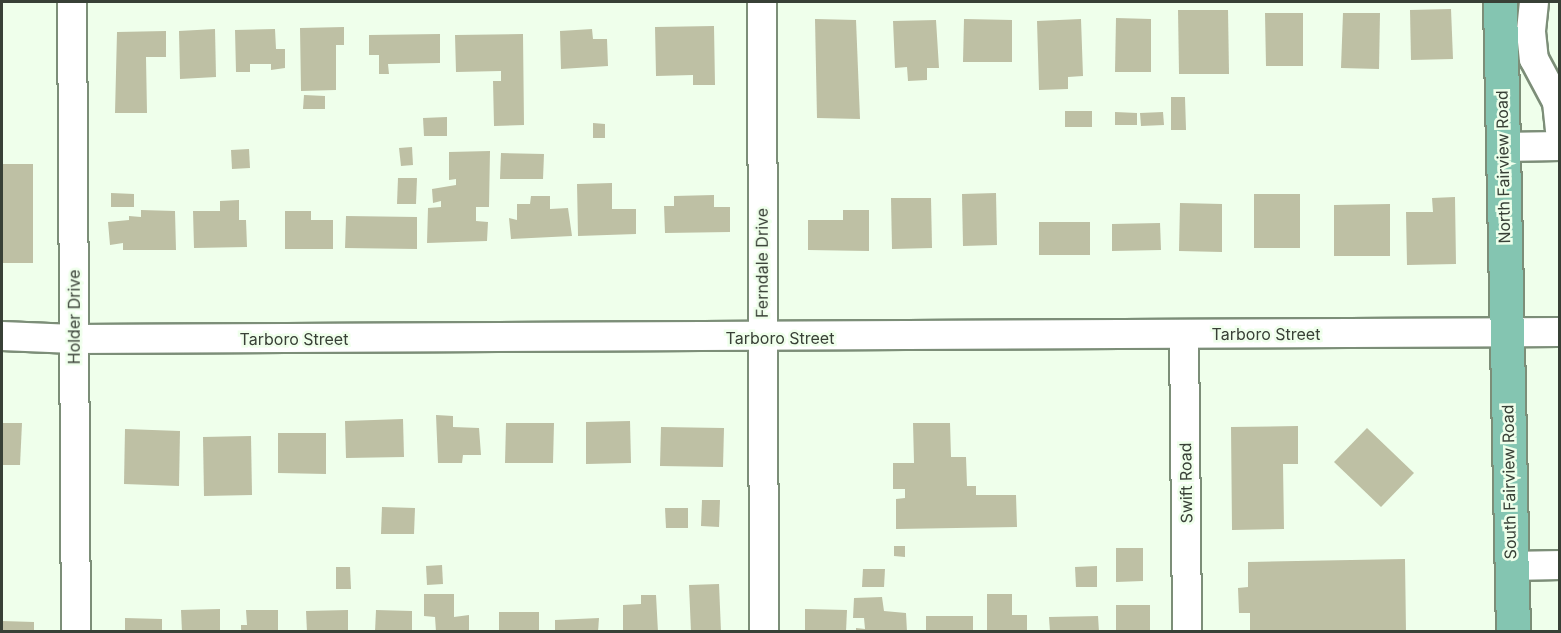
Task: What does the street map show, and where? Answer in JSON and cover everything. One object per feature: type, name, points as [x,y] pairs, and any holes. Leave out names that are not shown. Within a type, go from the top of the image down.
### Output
[{"type":"main road","name":"North Fairview Road","points":[[1500,2],[1505,332]]},
{"type":"main road","name":"South Fairview Road","points":[[1505,332],[1513,632]]},
{"type":"street","name":"Holder Drive","points":[[72,2],[76,632]]},
{"type":"street","name":"Ferndale Drive","points":[[762,2],[764,632]]},
{"type":"street","points":[[1534,2],[1531,32],[1534,59],[1554,87],[1560,130]]},
{"type":"street","points":[[1502,147],[1560,146]]},
{"type":"street","name":"Tarboro Street","points":[[2,336],[74,339],[762,338],[1560,332]]},
{"type":"street","name":"Swift Road","points":[[1184,334],[1187,632]]},
{"type":"street","points":[[1511,566],[1560,566]]},
{"type":"building","points":[[1451,9],[1453,59],[1411,60],[1410,10]]},
{"type":"building","points":[[1178,10],[1228,10],[1229,74],[1179,74]]},
{"type":"building","points":[[1265,13],[1303,13],[1303,66],[1266,66]]},
{"type":"building","points":[[1343,13],[1380,13],[1379,69],[1341,68]]},
{"type":"building","points":[[1116,18],[1151,19],[1151,72],[1115,72]]},
{"type":"building","points":[[815,19],[856,20],[860,119],[817,118]]},
{"type":"building","points":[[964,19],[1012,20],[1012,62],[963,62]]},
{"type":"building","points":[[1081,19],[1083,76],[1068,77],[1068,89],[1039,90],[1037,21]]},
{"type":"building","points":[[936,20],[939,68],[927,68],[927,80],[908,81],[907,67],[895,68],[893,21]]},
{"type":"building","points":[[714,26],[715,85],[693,85],[693,75],[656,76],[655,27]]},
{"type":"building","points":[[344,27],[344,45],[336,45],[336,90],[301,91],[300,28]]},
{"type":"building","points":[[215,29],[216,77],[180,79],[179,31]]},
{"type":"building","points":[[275,29],[276,49],[285,49],[285,68],[271,70],[271,64],[250,64],[250,72],[236,72],[235,30]]},
{"type":"building","points":[[592,29],[593,39],[607,39],[608,66],[561,69],[560,31]]},
{"type":"building","points":[[166,31],[166,57],[146,57],[147,113],[115,113],[117,32]]},
{"type":"building","points":[[440,34],[440,63],[388,64],[389,74],[379,74],[379,55],[369,55],[369,35]]},
{"type":"building","points":[[523,34],[524,125],[494,126],[493,81],[501,81],[501,71],[456,72],[455,35]]},
{"type":"building","points":[[304,95],[325,96],[325,109],[303,109]]},
{"type":"building","points":[[1171,97],[1185,97],[1186,130],[1171,130]]},
{"type":"building","points":[[1065,111],[1092,111],[1092,127],[1065,127]]},
{"type":"building","points":[[1115,112],[1137,113],[1137,125],[1115,125]]},
{"type":"building","points":[[1163,112],[1164,125],[1141,126],[1140,113]]},
{"type":"building","points":[[447,117],[447,136],[424,136],[423,118]]},
{"type":"building","points":[[593,123],[605,124],[605,138],[593,138]]},
{"type":"building","points":[[412,147],[413,165],[401,166],[399,148]]},
{"type":"building","points":[[249,149],[250,168],[232,169],[231,150]]},
{"type":"building","points":[[490,151],[489,207],[476,207],[476,221],[488,222],[487,241],[427,243],[428,208],[441,207],[441,201],[433,203],[432,189],[456,185],[456,179],[449,180],[449,152]]},
{"type":"building","points":[[501,153],[544,154],[543,179],[500,179]]},
{"type":"building","points":[[2,164],[33,164],[33,263],[2,263]]},
{"type":"building","points":[[398,178],[417,178],[416,204],[397,204]]},
{"type":"building","points":[[612,183],[612,209],[636,209],[636,234],[578,236],[577,184]]},
{"type":"building","points":[[111,193],[134,194],[134,207],[111,207]]},
{"type":"building","points":[[996,193],[997,245],[963,246],[962,194]]},
{"type":"building","points":[[1254,194],[1300,194],[1300,248],[1254,248]]},
{"type":"building","points":[[714,195],[714,207],[730,207],[730,232],[665,233],[664,206],[674,206],[674,196]]},
{"type":"building","points":[[531,196],[550,196],[550,209],[568,208],[572,236],[511,239],[509,218],[517,220],[517,204],[530,204]]},
{"type":"building","points":[[1455,197],[1456,264],[1407,265],[1406,212],[1433,212],[1432,198]]},
{"type":"building","points":[[891,198],[931,198],[932,248],[892,249]]},
{"type":"building","points":[[239,200],[239,220],[246,220],[247,247],[194,248],[193,211],[220,211],[220,201]]},
{"type":"building","points":[[1180,203],[1222,204],[1222,252],[1179,251]]},
{"type":"building","points":[[1390,204],[1390,256],[1334,256],[1334,205]]},
{"type":"building","points":[[141,210],[175,211],[176,250],[123,250],[123,243],[110,245],[108,222],[129,220],[129,216],[141,217]]},
{"type":"building","points":[[843,210],[869,210],[869,251],[808,250],[808,220],[843,220]]},
{"type":"building","points":[[285,211],[311,211],[311,220],[333,220],[333,249],[285,249]]},
{"type":"building","points":[[346,216],[417,217],[417,249],[345,248]]},
{"type":"building","points":[[1039,222],[1090,222],[1090,255],[1039,255]]},
{"type":"building","points":[[1160,223],[1161,250],[1112,251],[1112,224]]},
{"type":"building","points":[[436,415],[453,416],[453,427],[479,428],[481,455],[463,455],[462,463],[438,463]]},
{"type":"building","points":[[403,419],[404,457],[346,458],[345,421]]},
{"type":"building","points":[[630,421],[631,463],[586,464],[586,422]]},
{"type":"building","points":[[2,423],[22,423],[20,465],[2,465]]},
{"type":"building","points":[[506,423],[554,423],[553,463],[505,463]]},
{"type":"building","points":[[913,423],[950,423],[951,457],[966,457],[967,486],[976,486],[976,495],[1016,495],[1017,527],[896,529],[896,499],[905,498],[905,489],[893,489],[893,463],[914,463]]},
{"type":"building","points":[[1298,426],[1298,464],[1283,464],[1284,529],[1232,530],[1231,427]]},
{"type":"building","points":[[661,427],[724,428],[723,467],[660,466]]},
{"type":"building","points":[[1367,428],[1414,473],[1381,507],[1334,462]]},
{"type":"building","points":[[125,429],[180,431],[179,486],[124,484]]},
{"type":"building","points":[[278,433],[326,433],[326,474],[278,473]]},
{"type":"building","points":[[251,436],[252,495],[204,496],[203,437]]},
{"type":"building","points":[[702,500],[720,500],[719,527],[701,526]]},
{"type":"building","points":[[382,507],[415,508],[414,534],[381,534]]},
{"type":"building","points":[[665,508],[688,508],[688,528],[666,528]]},
{"type":"building","points":[[894,546],[905,546],[905,557],[894,556]]},
{"type":"building","points":[[1116,548],[1143,548],[1143,581],[1116,582]]},
{"type":"building","points":[[1405,559],[1406,632],[1250,632],[1250,613],[1239,613],[1238,588],[1248,587],[1248,562]]},
{"type":"building","points":[[442,565],[443,584],[427,585],[426,566]]},
{"type":"building","points":[[1097,566],[1097,587],[1076,587],[1075,567]]},
{"type":"building","points":[[336,567],[350,567],[351,589],[336,589]]},
{"type":"building","points":[[863,569],[885,569],[884,587],[862,587]]},
{"type":"building","points":[[719,584],[721,632],[691,632],[689,585]]},
{"type":"building","points":[[424,594],[454,594],[454,617],[469,615],[469,632],[436,632],[435,617],[424,616]]},
{"type":"building","points":[[987,594],[1012,594],[1012,615],[1027,615],[1027,632],[987,632]]},
{"type":"building","points":[[641,595],[656,595],[658,632],[623,632],[623,605],[641,604]]},
{"type":"building","points":[[882,597],[884,611],[906,613],[907,632],[856,632],[856,628],[865,629],[864,618],[853,618],[854,598]]},
{"type":"building","points":[[1116,605],[1150,605],[1150,632],[1116,632]]},
{"type":"building","points":[[220,609],[220,632],[182,632],[181,610]]},
{"type":"building","points":[[805,609],[847,610],[846,632],[805,632]]},
{"type":"building","points":[[246,610],[278,610],[278,632],[241,632],[241,625],[247,625]]},
{"type":"building","points":[[348,610],[348,632],[307,632],[306,611]]},
{"type":"building","points":[[376,610],[412,611],[412,632],[375,632]]},
{"type":"building","points":[[499,612],[539,612],[539,632],[499,632]]},
{"type":"building","points":[[926,616],[973,616],[973,632],[926,632]]},
{"type":"building","points":[[1098,616],[1099,632],[1050,632],[1049,617]]},
{"type":"building","points":[[125,618],[162,619],[162,632],[125,632]]},
{"type":"building","points":[[599,618],[598,632],[555,632],[555,620]]},
{"type":"building","points":[[2,621],[34,622],[34,632],[2,632]]}]
